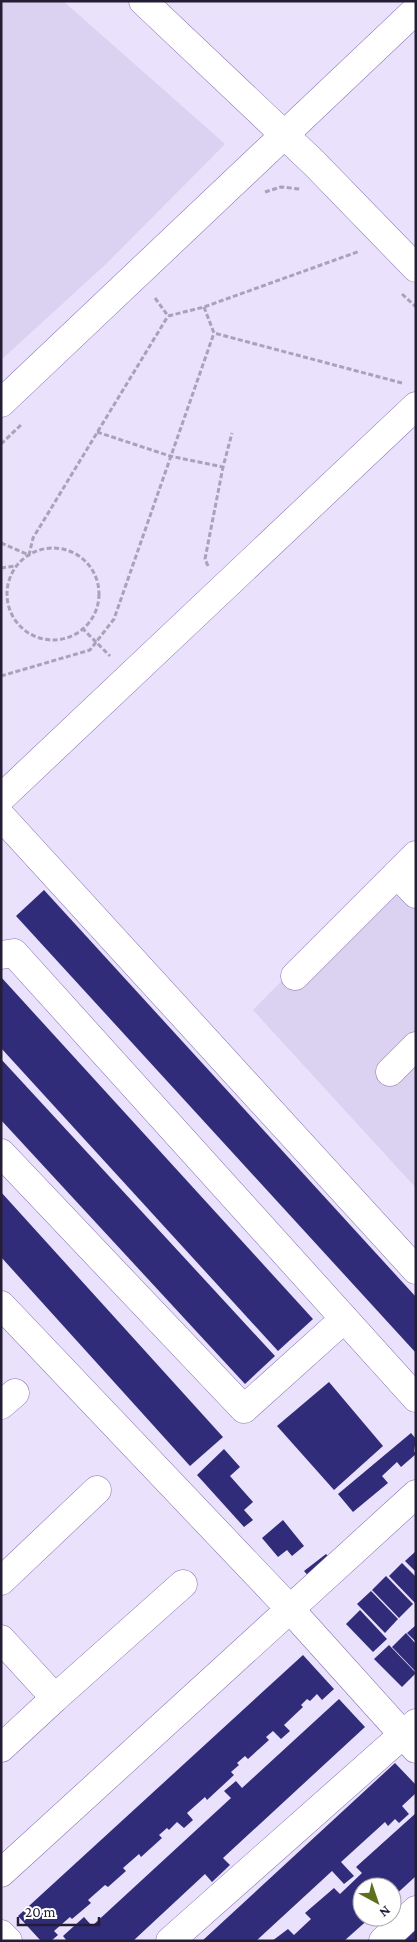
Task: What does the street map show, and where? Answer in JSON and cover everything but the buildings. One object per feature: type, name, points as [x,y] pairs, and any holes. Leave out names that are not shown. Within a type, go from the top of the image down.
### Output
[{"type":"street","points":[[143,1],[314,163],[416,268]]},
{"type":"street","points":[[1,402],[416,10]]},
{"type":"street","points":[[1,798],[413,396]]},
{"type":"street","points":[[1,816],[416,1270]]},
{"type":"street","points":[[295,976],[406,864],[416,894]]},
{"type":"street","points":[[1,955],[14,953],[416,1398]]},
{"type":"street","points":[[390,1072],[416,1046]]},
{"type":"street","points":[[1,1153],[244,1410],[344,1319]]},
{"type":"street","points":[[1,1306],[411,1735],[170,1941]]},
{"type":"street","points":[[1,1581],[97,1490]]},
{"type":"street","points":[[1,1873],[416,1494]]},
{"type":"street","points":[[1,1748],[183,1584]]},
{"type":"street","points":[[1,1639],[56,1698]]},
{"type":"street","points":[[382,1941],[416,1910]]},
{"type":"street","points":[[1,1934],[8,1941]]},
{"type":"path","points":[[260,197],[266,192],[281,187],[302,190]]},
{"type":"path","points":[[354,244],[367,258]]},
{"type":"path","points":[[29,555],[34,538],[168,316],[204,307],[360,250]]},
{"type":"path","points":[[148,305],[161,292]]},
{"type":"path","points":[[402,293],[416,308]]},
{"type":"path","points":[[155,298],[168,316]]},
{"type":"path","points":[[1,676],[90,650],[114,619],[214,333],[204,307]]},
{"type":"path","points":[[214,333],[413,396]]},
{"type":"path","points":[[1,444],[29,417]]},
{"type":"path","points":[[98,432],[170,456],[223,467]]},
{"type":"path","points":[[208,567],[205,559],[223,467],[232,433]]},
{"type":"path","points":[[1,544],[29,555]]},
{"type":"path","points":[[44,549],[60,549],[75,554],[88,564],[96,578],[98,593],[96,609],[82,628],[61,640],[45,640],[30,634],[18,625],[9,611],[6,595],[9,580],[16,566],[29,555],[44,549]]},
{"type":"path","points":[[1,568],[16,566]]},
{"type":"path","points":[[82,628],[111,657]]},
{"type":"shaded area","points":[[1,1],[63,1],[225,144],[107,263],[1,360]]},
{"type":"shaded area","points":[[416,845],[416,1188],[253,1010]]}]
